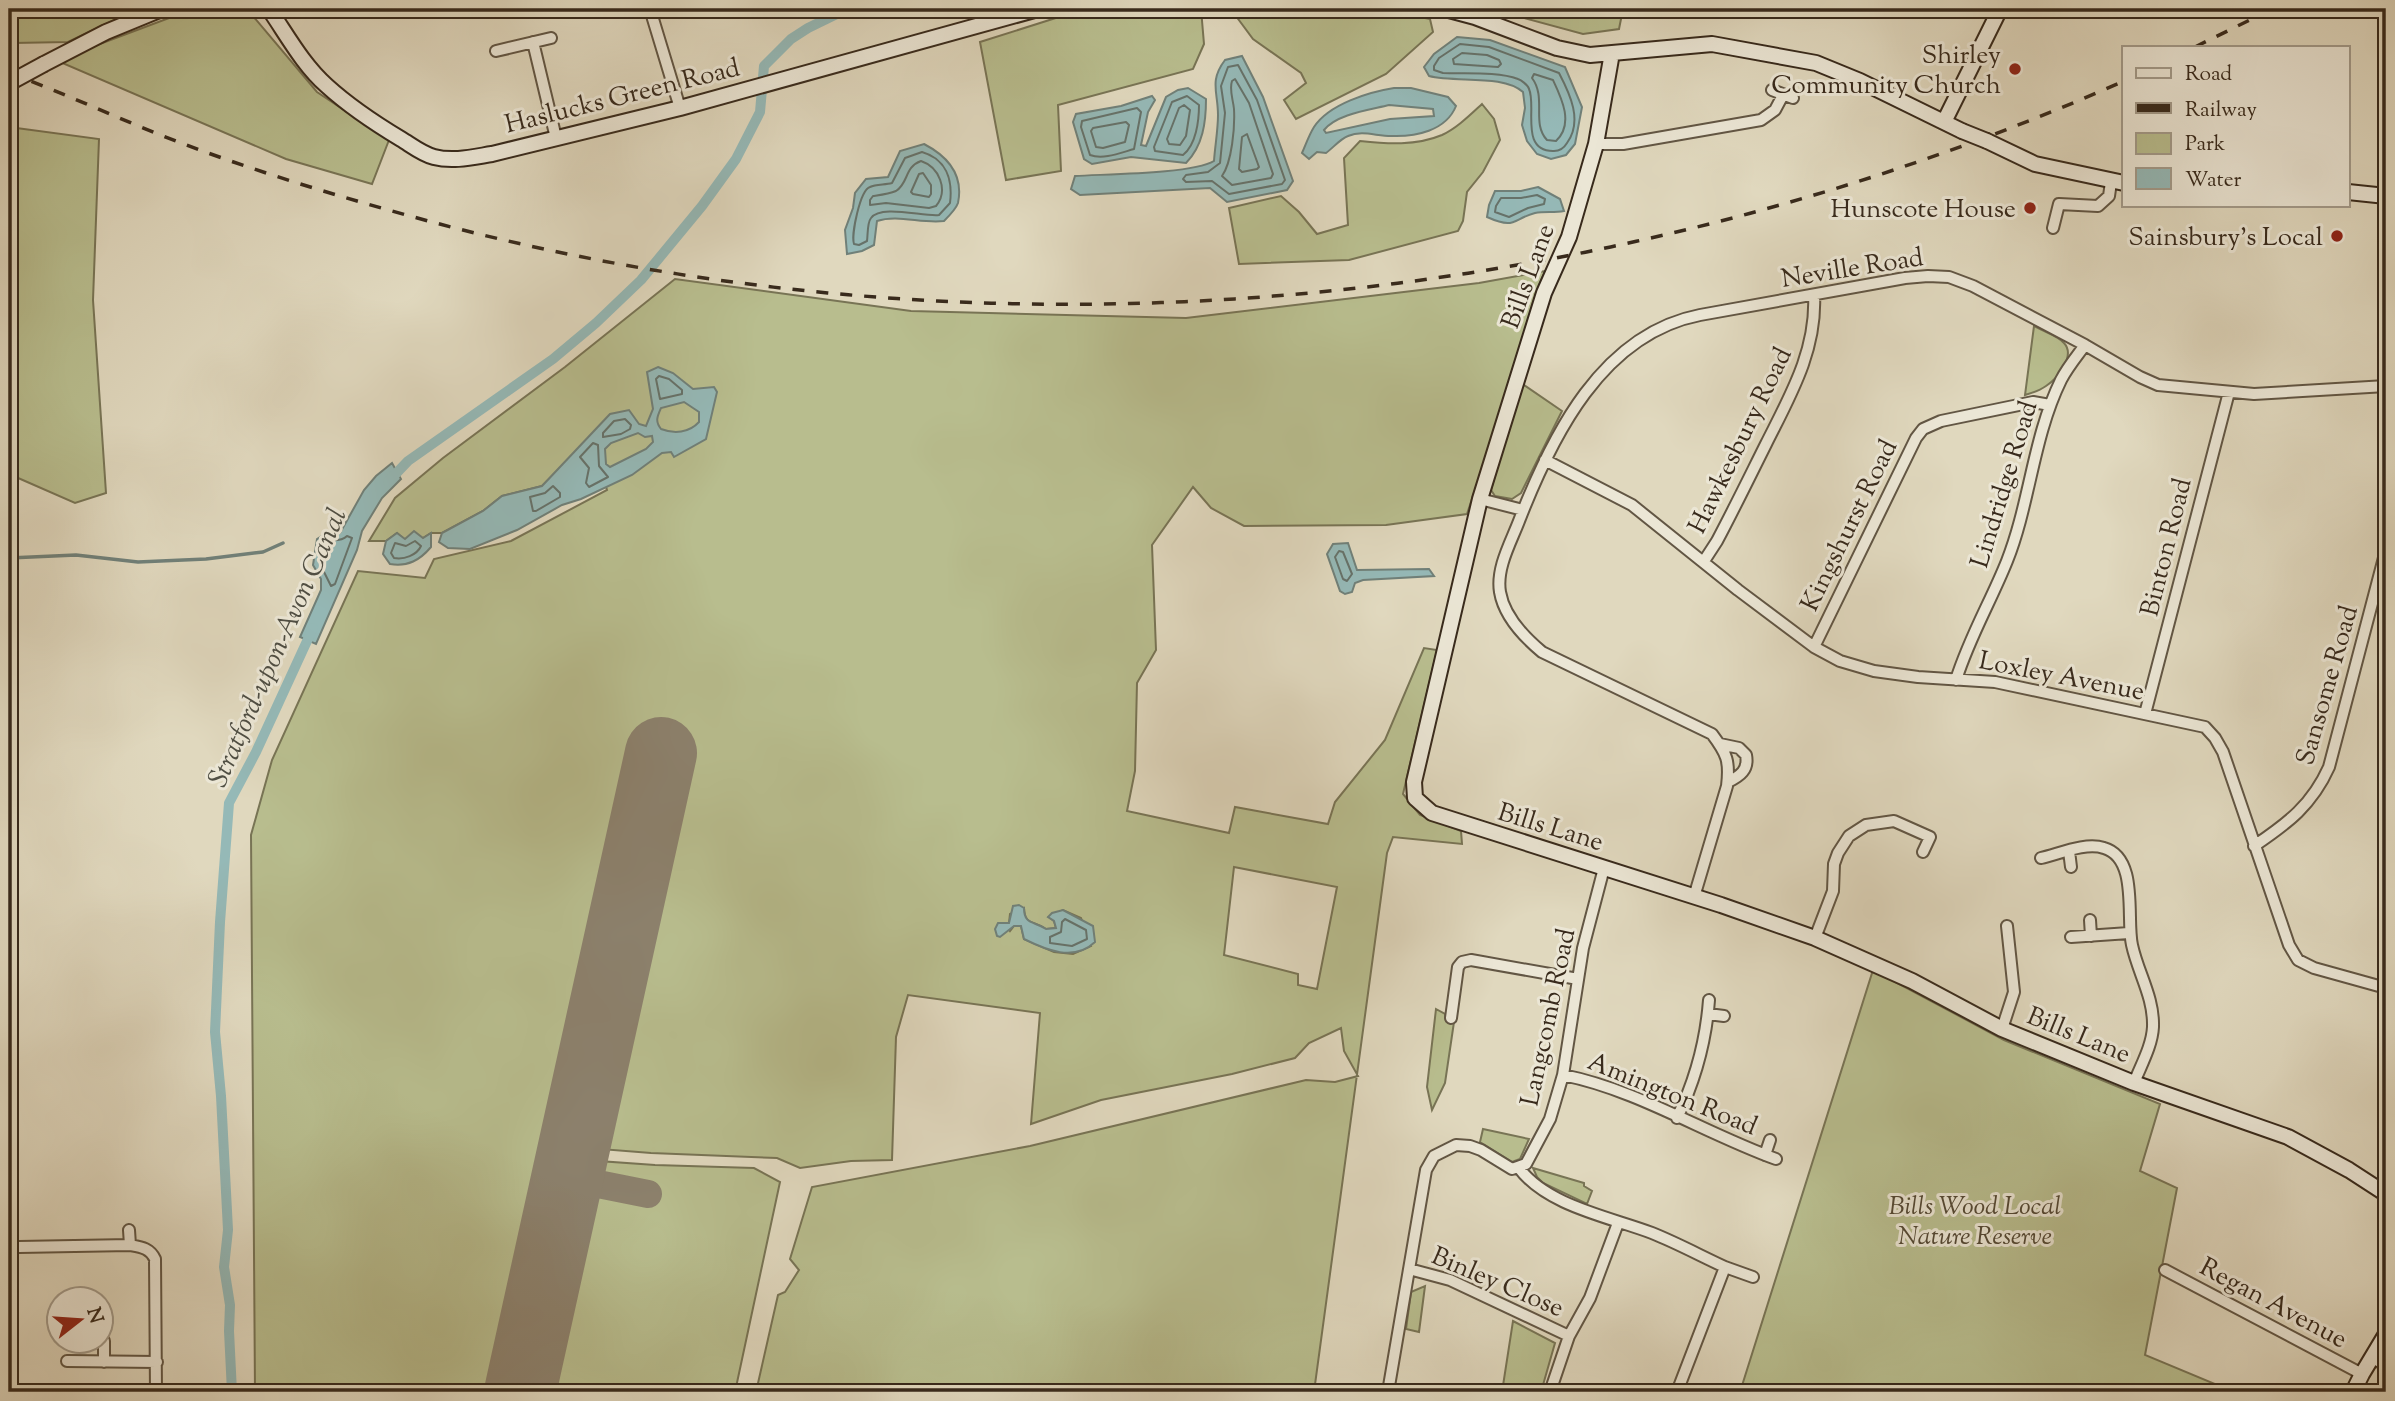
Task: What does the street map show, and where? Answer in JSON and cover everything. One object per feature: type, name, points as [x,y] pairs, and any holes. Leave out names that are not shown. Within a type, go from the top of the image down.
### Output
[{"type":"street","points":[[9,83],[106,32],[162,9]]},
{"type":"street","name":"Haslucks Green Road","points":[[269,9],[300,55],[326,85],[392,134],[432,157],[466,158],[680,108],[1038,9]]},
{"type":"street","points":[[650,9],[680,108]]},
{"type":"street","points":[[1445,9],[1507,28],[1557,48],[1590,55],[1712,44],[1816,64],[1860,81],[2035,164],[2118,183],[2098,206],[2059,204],[2053,228]]},
{"type":"street","points":[[1944,122],[2000,9]]},
{"type":"street","points":[[496,51],[551,38]]},
{"type":"street","points":[[533,42],[556,138]]},
{"type":"street","name":"Bills Lane","points":[[1612,52],[1596,144],[1569,237],[1544,293],[1480,499],[1414,782],[1415,798],[1432,813],[1815,938],[1912,981],[2002,1029],[2134,1083],[2288,1137],[2349,1170],[2386,1194]]},
{"type":"street","points":[[1596,144],[1623,144],[1760,120],[1774,110],[1783,94]]},
{"type":"street","points":[[2350,192],[2386,196]]},
{"type":"street","name":"Neville Road","points":[[1695,897],[1728,782],[1730,767],[1720,744],[1712,734],[1542,652],[1526,639],[1514,623],[1500,591],[1502,564],[1523,510],[1545,460],[1580,399],[1599,375],[1652,331],[1681,318],[1928,276],[1950,278],[1973,286],[2158,385],[2254,394],[2386,386]]},
{"type":"street","name":"Hawkesbury Road","points":[[1704,561],[1717,541],[1793,391],[1808,349],[1815,317],[1814,295]]},
{"type":"street","name":"Lindridge Road","points":[[1956,680],[1981,614],[2007,561],[2023,512],[2050,405],[2062,378],[2085,345]]},
{"type":"street","name":"Binton Road","points":[[2146,714],[2228,393]]},
{"type":"street","name":"Kingshurst Road","points":[[1814,647],[1916,438],[1923,429],[1941,421],[2033,402],[2050,405]]},
{"type":"street","name":"Loxley Avenue","points":[[1545,460],[1632,505],[1738,590],[1814,647],[1840,661],[1874,671],[1995,682],[2205,727],[2223,752],[2289,945],[2298,960],[2314,968],[2386,988]]},
{"type":"street","points":[[1480,499],[1523,510]]},
{"type":"street","name":"Sansome Road","points":[[2254,846],[2287,824],[2320,787],[2329,767],[2386,550]]},
{"type":"street","name":"Neville Road","points":[[1720,744],[1739,748],[1746,755],[1745,770],[1728,782]]},
{"type":"street","points":[[1815,938],[1833,891],[1834,864],[1849,836],[1866,825],[1894,821],[1930,837],[1923,852]]},
{"type":"street","points":[[2041,858],[2089,847],[2105,848],[2114,854],[2122,865],[2131,891],[2129,933],[2149,994],[2153,1024],[2150,1044],[2134,1083]]},
{"type":"street","points":[[2069,851],[2071,867]]},
{"type":"street","name":"Langcomb Road","points":[[1519,1168],[1526,1164],[1550,1119],[1563,1074],[1583,948],[1604,868]]},
{"type":"street","points":[[2090,920],[2091,936]]},
{"type":"street","points":[[2002,1029],[2014,992],[2007,926]]},
{"type":"street","points":[[2071,937],[2129,933]]},
{"type":"street","points":[[1439,1005],[1452,1012],[1458,967],[1462,962],[1471,960],[1578,979]]},
{"type":"street","points":[[1677,1118],[1688,1096],[1695,1071],[1709,1000]]},
{"type":"street","points":[[1708,1014],[1724,1016]]},
{"type":"street","name":"Amington Road","points":[[1563,1074],[1620,1090],[1677,1118],[1770,1157],[1770,1140]]},
{"type":"street","points":[[1388,1392],[1426,1170],[1434,1156],[1456,1145],[1481,1150],[1511,1169],[1519,1168],[1541,1188],[1571,1204],[1618,1223],[1653,1233],[1725,1267],[1753,1277]]},
{"type":"street","name":"Binley Close","points":[[1550,1392],[1569,1336],[1590,1298],[1618,1223]]},
{"type":"street","points":[[129,1230],[130,1245]]},
{"type":"street","points":[[19,1247],[130,1245],[146,1248],[153,1253],[156,1392]]},
{"type":"street","points":[[1677,1392],[1725,1267]]},
{"type":"street","name":"Binley Close","points":[[1409,1269],[1462,1285],[1569,1336]]},
{"type":"street","name":"Regan Avenue","points":[[2165,1270],[2362,1374]]},
{"type":"street","points":[[2353,1392],[2386,1334]]},
{"type":"street","points":[[104,1356],[104,1362]]},
{"type":"street","points":[[2372,1357],[2386,1366]]},
{"type":"street","points":[[66,1361],[157,1362]]},
{"type":"green space","points":[[9,9],[129,9],[131,12],[68,42],[13,43],[9,41]]},
{"type":"green space","points":[[193,9],[247,9],[317,92],[389,140],[372,184],[286,159],[60,62]]},
{"type":"green space","points":[[1084,9],[1201,9],[1204,44],[1193,69],[1058,105],[1061,171],[1006,180],[980,42]]},
{"type":"green space","points":[[1235,9],[1381,9],[1430,19],[1433,32],[1386,74],[1296,119],[1284,100],[1306,83],[1301,73],[1253,39],[1233,12]]},
{"type":"green space","points":[[1491,9],[1623,9],[1619,29],[1583,34]]},
{"type":"green space","points":[[1482,104],[1494,119],[1500,140],[1483,172],[1467,192],[1463,221],[1458,231],[1349,260],[1239,264],[1229,208],[1281,196],[1317,234],[1348,225],[1344,158],[1360,141],[1401,143],[1432,139],[1453,129]]},
{"type":"green space","points":[[9,127],[99,139],[93,300],[106,493],[75,503],[9,474]]},
{"type":"green space","points":[[1545,271],[1467,514],[1386,525],[1244,526],[1211,508],[1193,487],[1152,545],[1156,650],[1137,683],[1135,771],[1127,811],[1229,833],[1235,807],[1328,824],[1335,802],[1385,740],[1424,648],[1437,650],[1403,794],[1420,815],[1461,831],[1462,844],[1393,837],[1387,853],[1357,1074],[1344,1051],[1341,1028],[1309,1043],[1295,1058],[1232,1074],[1101,1100],[1031,1124],[1040,1013],[908,995],[896,1037],[892,1160],[851,1161],[800,1168],[777,1158],[601,1149],[599,1161],[754,1168],[780,1182],[735,1392],[255,1392],[251,835],[272,760],[358,571],[425,578],[434,559],[511,541],[607,490],[591,437],[542,486],[502,496],[483,511],[442,533],[405,540],[397,533],[386,541],[369,541],[395,498],[675,279],[911,311],[1186,318],[1479,283]],"holes":[[[1234,867],[1337,887],[1317,989],[1298,985],[1298,974],[1224,955]],[[1024,908],[1028,920],[1046,929],[1056,928],[1049,917],[1063,910],[1081,918],[1091,946],[1073,954],[1054,952],[1024,939],[1021,926],[1014,926],[1010,931],[1005,924],[1009,923],[1010,914]]]},
{"type":"green space","points":[[2034,326],[2061,340],[2068,354],[2064,367],[2050,383],[2025,395]]},
{"type":"green space","points":[[1521,383],[1562,411],[1521,493],[1512,499],[1495,496],[1491,490]]},
{"type":"green space","name":"Bills Wood Local Nature Reserve","points":[[1873,970],[2004,1040],[2160,1104],[2140,1171],[2177,1188],[2145,1355],[2227,1389],[2226,1392],[1740,1392]]},
{"type":"green space","points":[[1436,1009],[1445,1014],[1446,1021],[1454,1022],[1445,1083],[1432,1110],[1427,1087]]},
{"type":"green space","points":[[1357,1076],[1314,1392],[756,1392],[778,1295],[785,1292],[799,1270],[790,1259],[812,1187],[1030,1146],[1306,1080],[1335,1082]]},
{"type":"green space","points":[[1483,1129],[1529,1139],[1520,1159],[1512,1162],[1480,1142]]},
{"type":"green space","points":[[1533,1168],[1584,1183],[1584,1186],[1592,1191],[1587,1204],[1543,1183]]},
{"type":"green space","points":[[1425,1286],[1419,1332],[1406,1329],[1411,1292]]},
{"type":"green space","points":[[1513,1321],[1555,1343],[1541,1392],[1502,1392]]},
{"type":"water","points":[[1457,37],[1490,40],[1565,67],[1582,107],[1575,144],[1566,155],[1551,159],[1537,154],[1527,141],[1522,125],[1525,108],[1523,92],[1514,86],[1492,81],[1429,76],[1424,67],[1434,54]]},
{"type":"water","points":[[1242,56],[1263,97],[1293,181],[1287,190],[1227,202],[1210,188],[1080,195],[1071,189],[1075,176],[1169,171],[1214,161],[1218,121],[1217,74],[1225,60]]},
{"type":"water","points":[[1188,88],[1206,99],[1206,108],[1200,141],[1186,163],[1131,157],[1092,164],[1084,159],[1073,122],[1076,114],[1121,106],[1152,96],[1155,100],[1148,112],[1141,145],[1146,146],[1166,97]]},
{"type":"water","points":[[1411,88],[1448,97],[1456,106],[1445,121],[1429,131],[1400,136],[1353,134],[1342,139],[1326,153],[1317,152],[1309,159],[1302,153],[1314,127],[1329,112],[1350,100],[1384,90]],"holes":[[[1389,105],[1433,109],[1434,116],[1390,119],[1326,133],[1324,130],[1345,116]]]},
{"type":"water","points":[[924,144],[940,154],[956,175],[959,193],[956,208],[944,221],[893,218],[877,221],[874,245],[847,254],[845,230],[855,193],[866,179],[888,177],[900,151]]},
{"type":"water","points":[[1538,187],[1560,199],[1564,211],[1535,213],[1509,223],[1487,217],[1495,191],[1521,191]]},
{"type":"water","points":[[658,367],[673,373],[693,389],[714,387],[717,392],[706,439],[674,457],[671,452],[662,453],[632,475],[562,505],[517,530],[470,549],[448,548],[439,542],[442,533],[483,511],[502,496],[542,486],[610,414],[629,410],[639,424],[646,426],[653,409],[647,372]],"holes":[[[684,402],[699,412],[699,422],[681,432],[661,429],[657,419],[661,408]],[[638,433],[645,437],[652,436],[653,442],[646,449],[610,467],[606,464],[605,449],[611,443]]]},
{"type":"water","points":[[392,463],[401,479],[382,498],[362,531],[357,550],[316,644],[300,637],[321,590],[321,579],[313,565],[317,539],[325,534],[340,533],[364,490]]},
{"type":"water","points":[[414,531],[423,538],[431,533],[431,547],[413,562],[390,564],[383,554],[386,541],[397,533],[405,539]]},
{"type":"water","points":[[1348,543],[1357,570],[1429,569],[1434,576],[1363,580],[1355,583],[1352,592],[1345,594],[1340,591],[1327,554],[1333,544]]},
{"type":"water","points":[[1013,906],[1024,908],[1028,920],[1046,929],[1056,928],[1054,921],[1048,917],[1063,910],[1093,926],[1095,942],[1078,952],[1069,953],[1041,947],[1024,939],[1021,926],[1014,926],[1000,937],[997,936],[995,929],[998,923],[1009,923]]},
{"type":"waterway","name":"Stratford-upon-Avon Canal","points":[[388,482],[408,461],[553,359],[641,280],[702,206],[736,159],[760,112],[764,66],[791,39],[847,9]]},
{"type":"waterway","points":[[9,558],[76,555],[138,562],[206,559],[263,552],[283,543]]},
{"type":"waterway","name":"Stratford-upon-Avon Canal","points":[[232,1392],[230,1305],[224,1267],[228,1230],[215,1032],[229,803],[256,752],[313,628]]},
{"type":"taxiway","points":[[568,1178],[648,1194]]},
{"type":"runway","points":[[520,1392],[661,753]]},
{"type":"railway","points":[[2197,46],[2272,9]]},
{"type":"railway","points":[[9,73],[181,143],[305,186],[432,222],[643,268],[858,296],[1074,304],[1290,295],[1504,267],[1716,222],[1923,160],[2122,82]]},
{"type":"place","name":"Shirley Community Church","points":[[2015,69]]},
{"type":"place","name":"Hunscote House","points":[[2030,208]]},
{"type":"place","name":"Sainsbury's Local","points":[[2337,236]]}]
